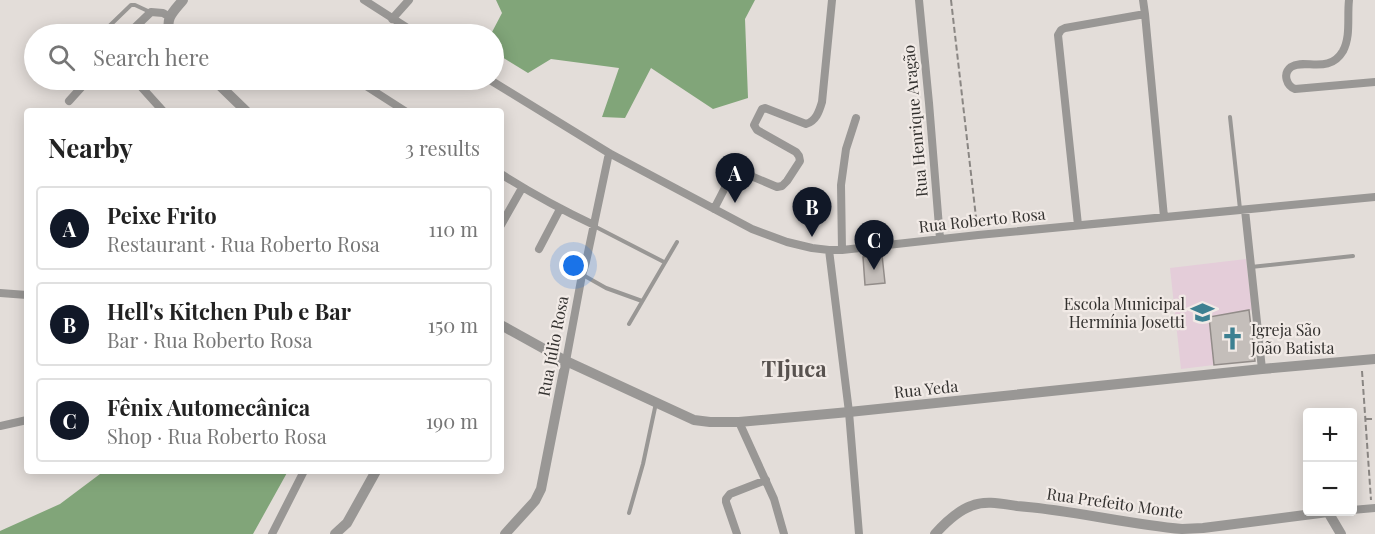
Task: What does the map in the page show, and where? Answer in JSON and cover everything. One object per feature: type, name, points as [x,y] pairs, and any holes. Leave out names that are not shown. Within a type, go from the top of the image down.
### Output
[{"type":"street","points":[[168,24],[170,17],[183,0]]},
{"type":"street","points":[[363,0],[400,24]]},
{"type":"street","points":[[392,19],[409,0]]},
{"type":"street","points":[[714,209],[730,178],[737,170],[777,187],[782,186],[800,161],[796,152],[757,130],[754,125],[762,109],[769,109],[806,124],[811,123],[818,115],[822,102],[832,0]]},
{"type":"street","name":"Rua Henrique Aragão","points":[[919,0],[940,239]]},
{"type":"street","points":[[1143,0],[1164,217]]},
{"type":"street","points":[[1349,0],[1348,37],[1338,57],[1324,65],[1296,65],[1290,68],[1287,82],[1295,90],[1375,82]]},
{"type":"street","points":[[140,24],[150,12],[163,13],[170,17]]},
{"type":"street","points":[[1078,225],[1058,34],[1065,27],[1144,14]]},
{"type":"street","name":"Rua Roberto Rosa","points":[[504,89],[609,153],[752,229],[787,242],[829,250],[1375,197]]},
{"type":"street","points":[[69,100],[78,90]]},
{"type":"street","points":[[144,90],[160,108]]},
{"type":"street","points":[[224,90],[243,108]]},
{"type":"street","points":[[372,90],[400,108]]},
{"type":"street","points":[[842,250],[841,185],[846,149],[856,118]]},
{"type":"street","name":"Rua Júlio Rosa","points":[[505,534],[532,506],[541,489],[582,275],[609,153]]},
{"type":"street","points":[[504,176],[560,209],[594,225]]},
{"type":"street","points":[[504,220],[522,188]]},
{"type":"street","points":[[539,249],[560,209]]},
{"type":"street","points":[[1243,210],[1262,369]]},
{"type":"street","points":[[829,250],[849,412],[859,534]]},
{"type":"street","points":[[0,293],[24,295]]},
{"type":"street","name":"Rua Yeda","points":[[504,326],[566,361],[694,420],[710,422],[739,422],[849,412],[1375,359]]},
{"type":"street","points":[[0,426],[24,421]]},
{"type":"street","points":[[739,422],[779,510],[784,534]]},
{"type":"street","points":[[272,534],[302,474]]},
{"type":"street","points":[[335,534],[347,523],[374,474]]},
{"type":"street","points":[[737,534],[726,502],[727,496],[766,480]]},
{"type":"street","name":"Rua Prefeito Monte","points":[[935,534],[962,511],[973,505],[988,503],[1038,507],[1182,529],[1303,515]]},
{"type":"street","points":[[1357,510],[1373,508]]},
{"type":"street","points":[[1330,516],[1341,534]]},
{"type":"lane","points":[[111,24],[131,5],[150,12]]},
{"type":"lane","points":[[1230,117],[1243,210]]},
{"type":"lane","points":[[594,225],[664,262]]},
{"type":"lane","points":[[629,324],[677,242]]},
{"type":"lane","points":[[1250,267],[1353,256]]},
{"type":"lane","points":[[582,275],[606,288],[642,301]]},
{"type":"lane","points":[[629,513],[643,464],[656,403]]},
{"type":"path","points":[[951,0],[978,235]]},
{"type":"path","points":[[1362,360],[1373,508]]},
{"type":"path","points":[[1366,419],[1375,419]]},
{"type":"shaded area","name":"Escola Municipal Hermínia Josetti","points":[[1246,259],[1252,310],[1209,317],[1214,365],[1181,369],[1170,268]]},
{"type":"green space","points":[[496,0],[755,0],[745,19],[748,98],[713,109],[651,68],[625,118],[602,117],[619,68],[551,59],[528,73],[504,58],[504,24],[496,24],[502,13]]},
{"type":"green space","points":[[100,474],[286,474],[253,534],[0,534],[0,531],[60,504]]},
{"type":"building","points":[[882,255],[885,283],[865,285],[863,257]]},
{"type":"building","name":"Igreja São João Batista","points":[[1249,310],[1255,361],[1214,365],[1209,317]]},
{"type":"place","name":"Peixe Frito","points":[[735,203]]},
{"type":"place","name":"Hell's Kitchen Pub e Bar","points":[[812,237]]},
{"type":"place","name":"Fênix Automecânica","points":[[874,270]]},
{"type":"place","name":"Escola Municipal Hermínia Josetti","points":[[1203,313]]},
{"type":"place","name":"Igreja São João Batista","points":[[1233,339]]},
{"type":"district","name":"TIjuca","points":[[794,369]]}]
